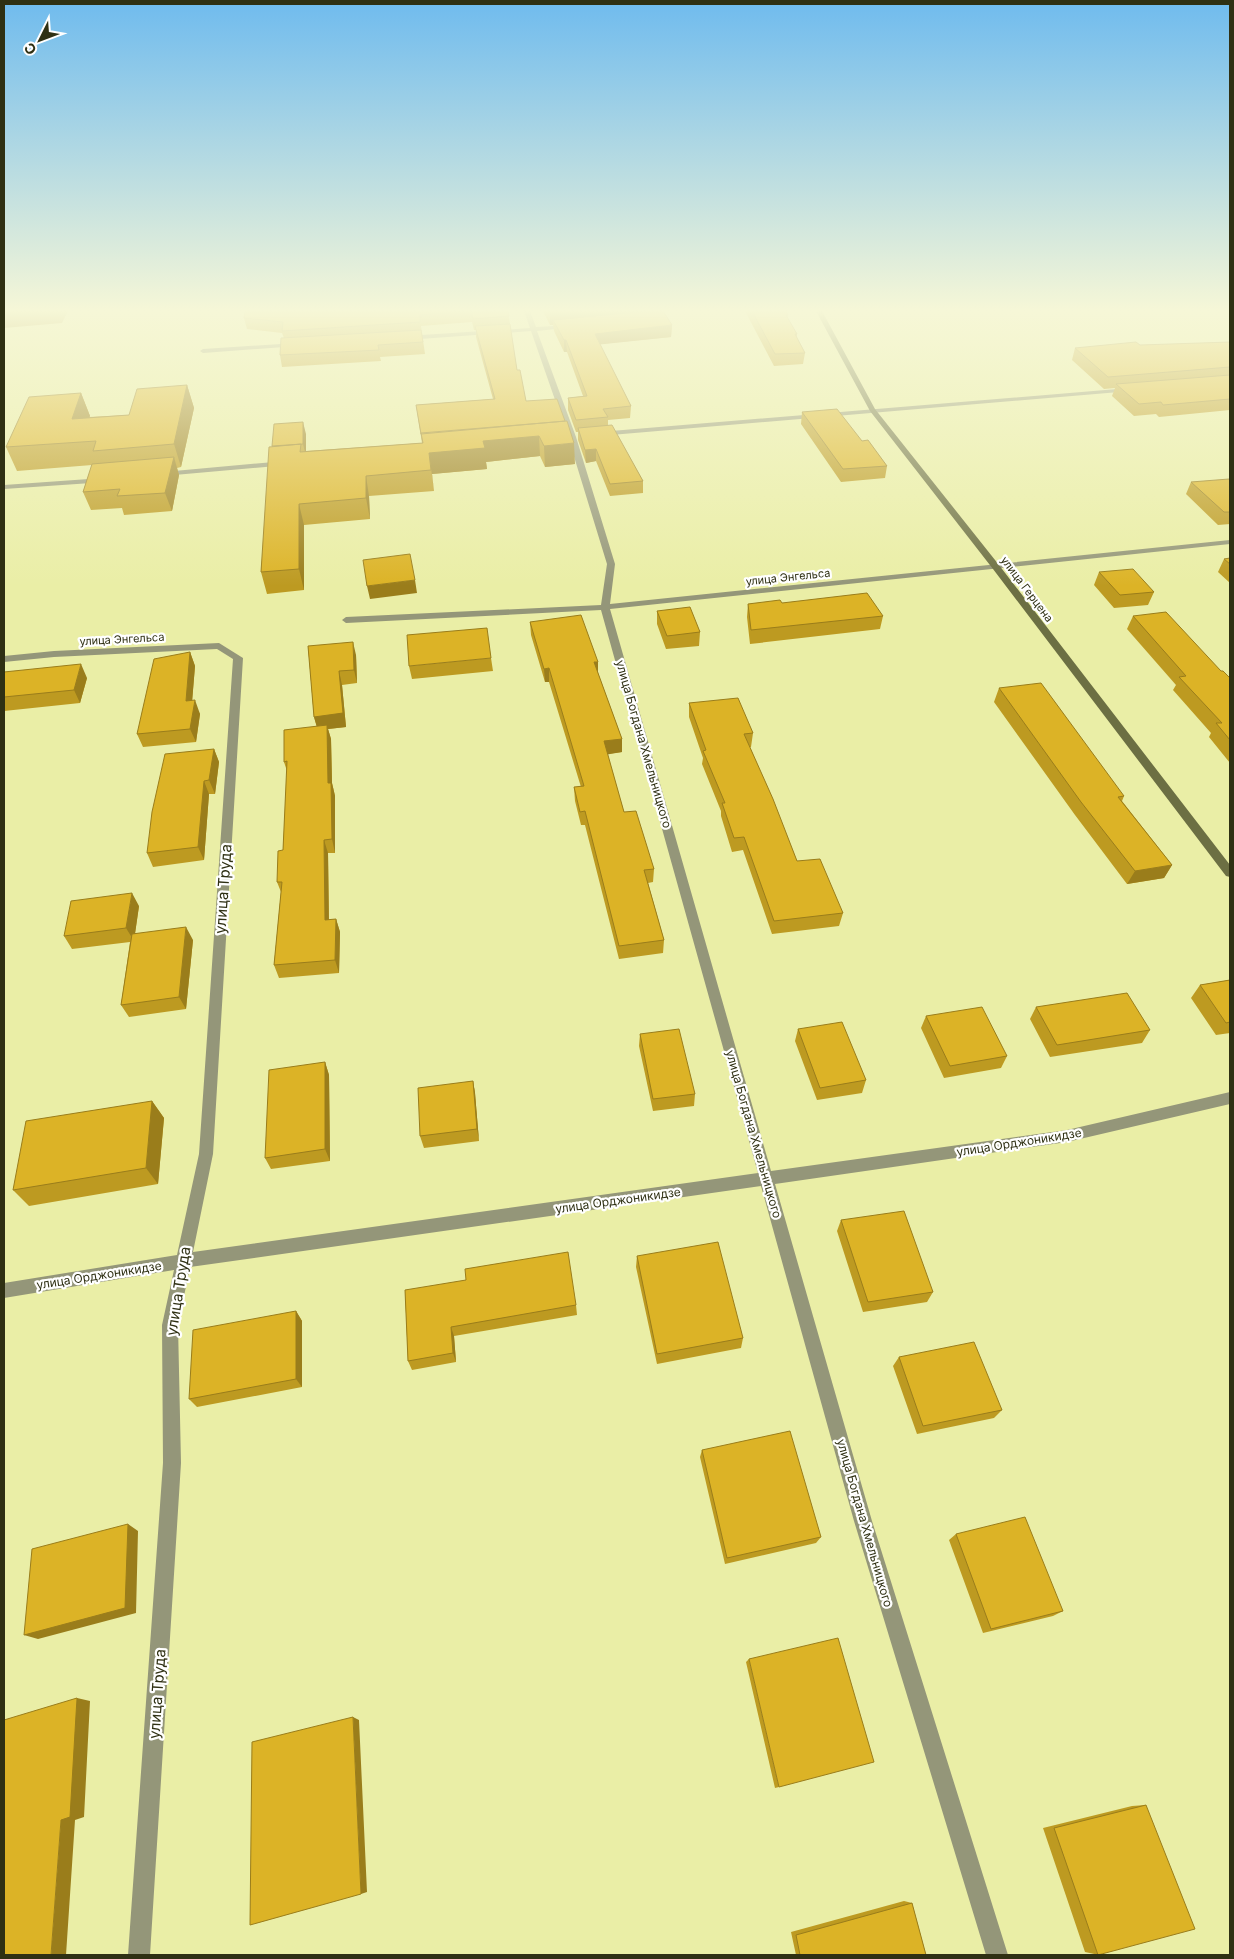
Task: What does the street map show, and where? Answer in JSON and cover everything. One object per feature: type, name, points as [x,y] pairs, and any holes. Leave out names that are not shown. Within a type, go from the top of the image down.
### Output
[{"type":"street","name":"улица Богдана Хмельницкого","points":[[559,402],[611,564],[605,607],[863,1521],[997,1955]]},
{"type":"street","name":"улица Герцена","points":[[868,402],[1230,873]]},
{"type":"street","points":[[591,435],[969,402]]},
{"type":"street","points":[[157,475],[295,462]]},
{"type":"street","points":[[4,497],[6,487],[108,480]]},
{"type":"street","name":"улица Энгельса","points":[[346,620],[605,607],[1230,542]]},
{"type":"street","name":"улица Энгельса","points":[[4,659],[54,654],[219,646],[238,658]]},
{"type":"street","name":"улица Труда","points":[[139,1955],[172,1463],[170,1325],[206,1154],[238,658]]},
{"type":"street","name":"улица Орджоникидзе","points":[[4,1290],[182,1261],[1067,1136],[1230,1098]]},
{"type":"building","points":[[27,402],[78,402],[72,419],[129,415],[133,402],[183,402],[174,444],[93,451],[96,441],[6,447]]},
{"type":"building","points":[[450,402],[558,402],[565,421],[421,434],[416,405]]},
{"type":"building","points":[[570,402],[629,402],[631,406],[603,409],[608,417],[576,420]]},
{"type":"building","points":[[1161,402],[1192,402],[1163,405]]},
{"type":"building","points":[[837,409],[862,441],[868,440],[887,466],[843,469],[802,412]]},
{"type":"building","points":[[567,421],[574,443],[544,446],[539,436],[483,441],[485,448],[429,453],[431,470],[366,476],[366,498],[299,504],[299,569],[261,572],[269,447],[301,444],[300,452],[423,443],[421,433]]},
{"type":"building","points":[[303,422],[303,444],[272,446],[274,424]]},
{"type":"building","points":[[612,425],[643,481],[610,484],[596,449],[585,450],[578,428]]},
{"type":"building","points":[[174,457],[165,493],[117,496],[120,489],[83,492],[92,464]]},
{"type":"building","points":[[1229,479],[1230,512],[1224,512],[1191,482]]},
{"type":"building","points":[[410,554],[415,580],[367,586],[363,560]]},
{"type":"building","points":[[1230,558],[1230,564],[1224,559]]},
{"type":"building","points":[[1133,569],[1154,592],[1120,595],[1099,572]]},
{"type":"building","points":[[867,593],[883,616],[751,630],[748,604],[780,600],[782,603]]},
{"type":"building","points":[[690,607],[700,632],[667,636],[657,611]]},
{"type":"building","points":[[1166,612],[1221,671],[1230,678],[1230,740],[1216,723],[1222,723],[1179,677],[1186,676],[1133,616]]},
{"type":"building","points":[[581,615],[598,662],[594,662],[622,739],[604,741],[624,812],[636,811],[654,869],[644,870],[664,940],[619,946],[585,811],[580,812],[574,787],[584,786],[549,668],[544,669],[530,622]]},
{"type":"building","points":[[487,628],[491,658],[409,666],[407,635]]},
{"type":"building","points":[[353,642],[354,670],[339,671],[343,713],[314,717],[308,646]]},
{"type":"building","points":[[190,652],[186,701],[195,700],[190,729],[137,734],[154,659]]},
{"type":"building","points":[[81,664],[74,690],[4,697],[4,672]]},
{"type":"building","points":[[1041,683],[1124,796],[1118,797],[1172,865],[1135,871],[1081,802],[999,688]]},
{"type":"building","points":[[738,698],[753,733],[744,734],[773,799],[797,861],[820,859],[843,913],[774,921],[744,837],[734,838],[722,803],[725,803],[703,751],[706,750],[689,703]]},
{"type":"building","points":[[327,725],[328,783],[331,783],[332,839],[324,840],[325,920],[336,919],[335,960],[274,965],[282,882],[277,882],[278,851],[283,850],[287,761],[284,762],[284,730]]},
{"type":"building","points":[[214,749],[209,780],[204,781],[198,847],[147,853],[152,812],[165,754]]},
{"type":"building","points":[[132,893],[126,928],[64,936],[71,901]]},
{"type":"building","points":[[186,927],[179,997],[121,1005],[132,934]]},
{"type":"building","points":[[1230,980],[1230,1022],[1226,1023],[1200,985]]},
{"type":"building","points":[[1127,993],[1150,1030],[1057,1045],[1036,1007]]},
{"type":"building","points":[[982,1007],[1007,1056],[950,1066],[926,1016]]},
{"type":"building","points":[[842,1022],[866,1080],[820,1088],[798,1029]]},
{"type":"building","points":[[679,1029],[695,1094],[653,1099],[640,1034]]},
{"type":"building","points":[[325,1062],[325,1149],[265,1158],[269,1070]]},
{"type":"building","points":[[473,1081],[477,1129],[420,1136],[418,1088]]},
{"type":"building","points":[[152,1101],[146,1168],[13,1190],[26,1121]]},
{"type":"building","points":[[904,1211],[933,1292],[868,1302],[841,1220]]},
{"type":"building","points":[[718,1242],[743,1338],[657,1354],[637,1256]]},
{"type":"building","points":[[568,1252],[576,1305],[451,1327],[453,1353],[408,1361],[405,1290],[466,1280],[465,1269]]},
{"type":"building","points":[[296,1311],[296,1379],[189,1399],[193,1330]]},
{"type":"building","points":[[974,1342],[1002,1410],[923,1426],[899,1357]]},
{"type":"building","points":[[790,1431],[821,1537],[727,1558],[702,1450]]},
{"type":"building","points":[[1025,1517],[1063,1611],[991,1629],[956,1534]]},
{"type":"building","points":[[128,1524],[125,1608],[24,1635],[32,1549]]},
{"type":"building","points":[[838,1638],[874,1762],[779,1787],[749,1659]]},
{"type":"building","points":[[77,1698],[70,1817],[61,1820],[51,1955],[4,1955],[4,1720]]},
{"type":"building","points":[[353,1717],[361,1894],[250,1925],[252,1742]]},
{"type":"building","points":[[1146,1805],[1195,1929],[1098,1955],[1054,1828]]},
{"type":"building","points":[[912,1903],[926,1955],[800,1955],[796,1935]]}]
